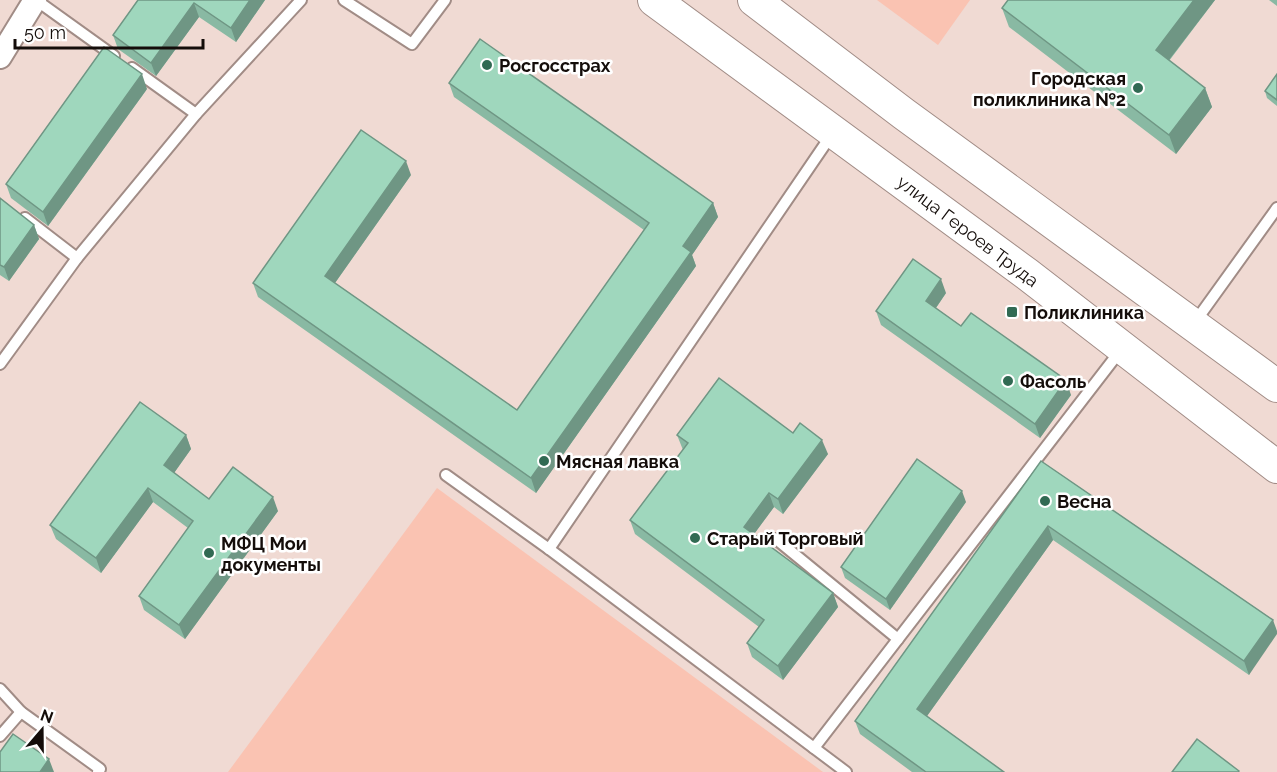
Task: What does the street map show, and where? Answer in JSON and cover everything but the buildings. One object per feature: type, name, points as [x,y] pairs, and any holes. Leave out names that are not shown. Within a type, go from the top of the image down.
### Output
[{"type":"main road","name":"улица Героев Труда","points":[[654,0],[1027,274],[1277,467]]},
{"type":"main road","points":[[754,0],[904,114],[1277,387]]},
{"type":"street","points":[[0,57],[36,0]]},
{"type":"lane","points":[[36,0],[196,114]]},
{"type":"lane","points":[[0,364],[77,258],[196,114],[301,0]]},
{"type":"lane","points":[[344,0],[412,44],[445,0]]},
{"type":"lane","points":[[549,549],[834,131]]},
{"type":"lane","points":[[1194,325],[1277,208]]},
{"type":"lane","points":[[17,212],[77,258]]},
{"type":"lane","points":[[814,748],[1122,348]]},
{"type":"lane","points":[[446,475],[549,549],[846,772]]},
{"type":"lane","points":[[776,539],[898,639]]},
{"type":"lane","points":[[0,689],[21,712],[100,769],[98,772]]},
{"type":"lane","points":[[0,736],[21,712]]},
{"type":"shaded area","points":[[877,0],[970,0],[938,45]]},
{"type":"shaded area","points":[[437,488],[823,772],[228,772]]},
{"type":"place","name":"Росгосстрах","points":[[487,65]]},
{"type":"place","name":"Городская поликлиника №2","points":[[1138,88]]},
{"type":"place","name":"Поликлиника","points":[[1012,312]]},
{"type":"place","name":"Фасоль","points":[[1008,381]]},
{"type":"place","name":"Мясная лавка","points":[[544,461]]},
{"type":"place","name":"Весна","points":[[1045,501]]},
{"type":"place","name":"Старый Торговый","points":[[695,538]]},
{"type":"place","name":"МФЦ Мои документы","points":[[209,553]]}]
